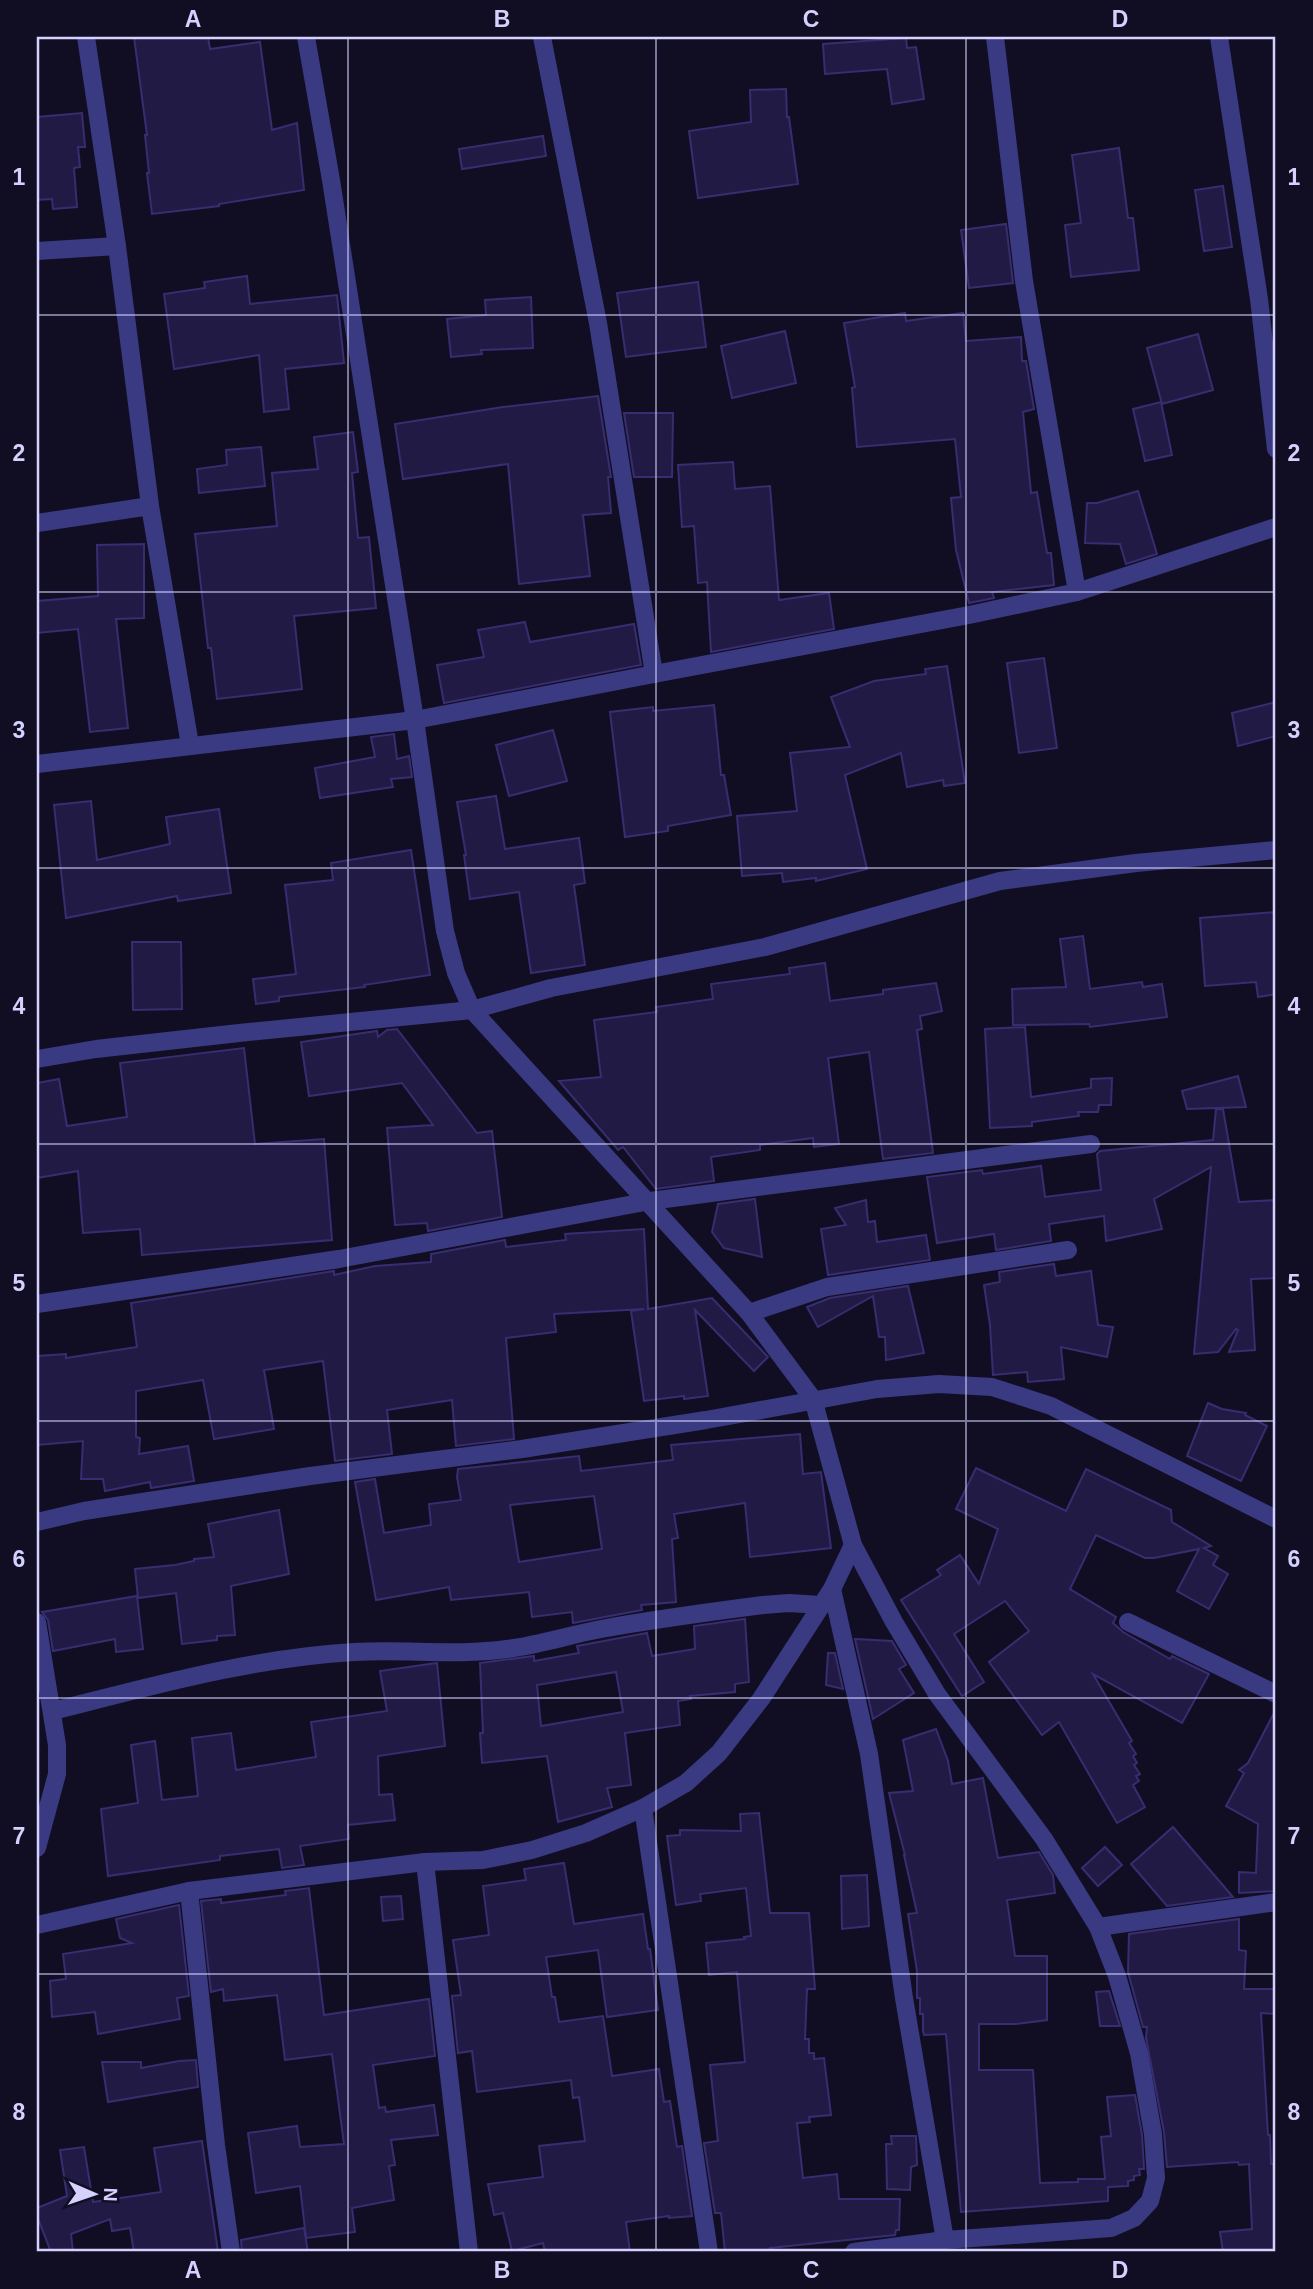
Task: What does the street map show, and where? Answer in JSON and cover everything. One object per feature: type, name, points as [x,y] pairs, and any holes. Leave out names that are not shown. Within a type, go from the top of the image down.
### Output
[{"type":"street","points":[[86,37],[117,246],[150,506],[190,745]]},
{"type":"street","points":[[306,37],[331,180],[415,720],[445,931],[456,973],[472,1010],[749,1313],[813,1399],[853,1545],[936,1694],[1044,1839],[1098,1927],[1117,1976],[1139,2053],[1153,2134],[1156,2178],[1150,2201],[1134,2218],[1111,2228],[945,2240],[854,2252]]},
{"type":"street","points":[[542,37],[598,323],[654,674]]},
{"type":"street","points":[[995,37],[1024,281],[1077,592]]},
{"type":"street","points":[[1219,37],[1258,299],[1276,449]]},
{"type":"street","points":[[37,251],[117,246]]},
{"type":"street","points":[[37,523],[150,506]]},
{"type":"street","points":[[37,764],[415,720],[970,615],[1077,592],[1276,527]]},
{"type":"street","points":[[37,1059],[96,1049],[472,1010],[551,988],[765,947],[1000,881],[1136,863],[1276,850]]},
{"type":"street","points":[[37,1304],[339,1259],[650,1202],[1091,1144]]},
{"type":"street","points":[[749,1313],[827,1287],[1068,1250]]},
{"type":"street","points":[[37,1522],[84,1511],[310,1476],[522,1449],[706,1420],[877,1388],[939,1384],[992,1387],[1051,1406],[1276,1519]]},
{"type":"street","points":[[37,1925],[189,1891],[425,1863],[483,1860],[532,1850],[586,1833],[643,1808],[686,1783],[719,1753],[761,1699],[832,1589],[853,1545]]},
{"type":"street","points":[[832,1589],[869,1754],[904,1998],[945,2240]]},
{"type":"street","points":[[53,1712],[224,1670],[287,1659],[355,1652],[458,1653],[504,1649],[535,1645],[598,1630],[763,1605],[789,1602],[821,1605]]},
{"type":"street","points":[[37,1622],[57,1745],[57,1774],[37,1847]]},
{"type":"street","points":[[1128,1622],[1276,1694]]},
{"type":"street","points":[[643,1808],[709,2252]]},
{"type":"street","points":[[425,1863],[469,2252]]},
{"type":"street","points":[[189,1891],[216,2144],[231,2252]]},
{"type":"street","points":[[1098,1927],[1276,1902]]},
{"type":"building","points":[[134,37],[208,37],[210,49],[260,42],[272,130],[297,123],[304,190],[219,206],[152,214],[147,173],[147,135]]},
{"type":"building","points":[[906,38],[907,48],[916,47],[924,99],[892,104],[887,69],[825,74],[823,44]]},
{"type":"building","points":[[786,89],[787,117],[798,184],[698,198],[689,131],[751,122],[750,90]]},
{"type":"building","points":[[82,113],[85,147],[78,147],[80,167],[74,168],[77,207],[53,209],[52,199],[37,200],[37,117]]},
{"type":"building","points":[[543,136],[546,156],[462,169],[459,149]]},
{"type":"building","points":[[1119,148],[1128,218],[1133,218],[1139,270],[1071,277],[1065,225],[1081,223],[1072,155]]},
{"type":"building","points":[[1223,186],[1232,247],[1204,251],[1195,190]]},
{"type":"building","points":[[1006,224],[1013,283],[969,288],[961,230]]},
{"type":"building","points":[[247,276],[250,304],[337,295],[344,363],[285,369],[289,409],[264,412],[259,355],[174,369],[164,294],[205,288],[204,282]]},
{"type":"building","points":[[698,282],[706,347],[626,357],[617,293]]},
{"type":"building","points":[[531,297],[533,348],[481,350],[482,354],[451,357],[447,319],[486,315],[485,300]]},
{"type":"building","points":[[905,313],[906,321],[963,313],[966,341],[1021,337],[1022,361],[1026,361],[1034,409],[1023,412],[1031,493],[1037,492],[1047,553],[1051,553],[1054,585],[992,592],[994,598],[969,603],[956,550],[951,498],[961,497],[955,439],[857,447],[852,388],[855,387],[844,323]]},
{"type":"building","points":[[785,331],[796,383],[732,398],[721,346]]},
{"type":"building","points":[[1198,334],[1213,390],[1162,404],[1147,348]]},
{"type":"building","points":[[598,396],[611,477],[608,477],[611,513],[583,515],[590,576],[519,584],[508,464],[403,479],[395,424]]},
{"type":"building","points":[[1161,402],[1172,455],[1145,461],[1133,409]]},
{"type":"building","points":[[624,413],[673,413],[672,477],[634,477]]},
{"type":"building","points":[[353,432],[358,472],[352,473],[358,538],[369,537],[376,608],[294,616],[302,689],[217,699],[211,648],[208,648],[195,534],[277,526],[272,473],[318,469],[314,437]]},
{"type":"building","points":[[261,447],[265,486],[199,493],[197,469],[227,465],[226,450]]},
{"type":"building","points":[[733,462],[735,489],[770,486],[779,600],[829,593],[834,629],[711,652],[707,582],[698,583],[694,526],[682,527],[678,465]]},
{"type":"building","points":[[1138,491],[1157,554],[1126,564],[1120,544],[1085,543],[1087,503],[1097,503]]},
{"type":"building","points":[[144,544],[144,618],[116,619],[128,728],[90,732],[78,629],[37,633],[37,601],[98,596],[97,545]]},
{"type":"building","points":[[525,622],[530,642],[634,624],[641,665],[444,703],[437,665],[484,657],[478,630]]},
{"type":"building","points":[[1044,658],[1057,748],[1019,753],[1007,663]]},
{"type":"building","points":[[947,666],[965,783],[944,786],[943,780],[907,787],[901,753],[845,775],[867,869],[816,881],[816,878],[783,882],[782,873],[742,876],[737,816],[797,811],[790,753],[850,747],[831,697],[874,681],[926,674],[925,669]]},
{"type":"building","points":[[1276,702],[1276,736],[1238,746],[1232,713]]},
{"type":"building","points":[[714,705],[721,775],[724,775],[731,815],[668,826],[668,831],[625,837],[610,712],[653,707],[653,711]]},
{"type":"building","points":[[553,730],[567,781],[509,796],[496,745]]},
{"type":"building","points":[[394,734],[397,759],[409,756],[412,777],[391,779],[393,787],[320,798],[315,768],[375,757],[371,737]]},
{"type":"building","points":[[496,796],[505,849],[579,838],[585,883],[574,885],[585,965],[531,973],[519,892],[470,899],[457,802]]},
{"type":"building","points":[[91,801],[97,860],[170,844],[166,817],[219,809],[231,893],[178,901],[177,896],[66,918],[54,805]]},
{"type":"building","points":[[411,850],[430,975],[364,985],[365,987],[279,997],[279,1001],[256,1004],[253,979],[296,974],[285,885],[333,880],[331,863]]},
{"type":"building","points":[[1276,912],[1276,994],[1258,997],[1256,982],[1205,986],[1200,918]]},
{"type":"building","points":[[1083,936],[1090,989],[1142,982],[1143,987],[1162,984],[1167,1017],[1090,1027],[1089,1024],[1013,1025],[1012,989],[1066,987],[1060,939]]},
{"type":"building","points":[[132,942],[181,942],[182,1009],[133,1010]]},
{"type":"building","points":[[825,963],[830,1001],[936,983],[942,1011],[920,1016],[922,1029],[917,1030],[933,1153],[883,1159],[869,1052],[828,1058],[839,1144],[814,1147],[813,1138],[760,1145],[760,1150],[711,1157],[714,1181],[656,1189],[623,1147],[618,1150],[559,1081],[601,1077],[594,1020],[657,1012],[656,1007],[713,999],[711,984],[790,974],[789,968]]},
{"type":"building","points":[[1025,1027],[1031,1097],[1091,1088],[1091,1079],[1112,1078],[1111,1105],[1099,1105],[1098,1112],[1078,1112],[1079,1116],[1032,1122],[1032,1126],[990,1128],[985,1029]]},
{"type":"building","points":[[397,1029],[477,1133],[492,1131],[502,1217],[428,1231],[427,1223],[395,1225],[387,1128],[433,1125],[402,1083],[309,1096],[301,1042],[377,1031],[378,1037],[387,1030]]},
{"type":"building","points":[[244,1048],[255,1144],[324,1139],[332,1240],[142,1255],[140,1229],[83,1233],[78,1171],[37,1178],[37,1083],[59,1079],[67,1126],[127,1117],[120,1063]]},
{"type":"building","points":[[1238,1076],[1246,1107],[1187,1109],[1182,1091]]},
{"type":"building","points":[[1216,1109],[1223,1109],[1239,1202],[1276,1200],[1276,1278],[1251,1279],[1255,1350],[1229,1352],[1238,1330],[1236,1329],[1218,1352],[1194,1354],[1211,1167],[1154,1199],[1162,1229],[1106,1241],[1104,1216],[1049,1224],[1051,1241],[996,1250],[994,1234],[937,1243],[927,1177],[982,1170],[983,1174],[1041,1166],[1045,1197],[1101,1190],[1097,1154],[1100,1151],[1213,1140]]},
{"type":"building","points":[[755,1199],[762,1257],[724,1248],[712,1232],[718,1204]]},
{"type":"building","points":[[866,1200],[868,1222],[875,1221],[877,1242],[926,1235],[930,1260],[828,1275],[821,1229],[846,1225],[835,1208]]},
{"type":"building","points":[[644,1229],[648,1309],[712,1298],[768,1357],[754,1371],[695,1310],[708,1396],[644,1401],[631,1311],[644,1309],[554,1314],[556,1332],[506,1338],[514,1439],[456,1446],[452,1400],[387,1410],[392,1454],[335,1461],[323,1361],[264,1370],[274,1429],[214,1439],[203,1380],[136,1391],[136,1437],[140,1438],[139,1454],[188,1446],[194,1481],[151,1488],[150,1482],[105,1491],[103,1479],[81,1479],[83,1441],[37,1445],[37,1356],[66,1354],[66,1358],[137,1347],[131,1303],[334,1271],[334,1275],[375,1266],[431,1262],[431,1254],[505,1240],[506,1247],[566,1240],[565,1234]]},
{"type":"building","points":[[1054,1264],[1056,1276],[1091,1271],[1098,1325],[1113,1327],[1107,1357],[1061,1347],[1064,1379],[1028,1382],[1027,1372],[993,1375],[984,1285],[1000,1282],[999,1272]]},
{"type":"building","points":[[908,1286],[924,1353],[886,1360],[885,1337],[879,1337],[873,1296],[818,1327],[807,1307],[830,1298]]},
{"type":"building","points":[[1208,1403],[1222,1409],[1246,1413],[1245,1415],[1267,1426],[1241,1481],[1187,1456]]},
{"type":"building","points":[[800,1434],[803,1474],[821,1472],[831,1548],[750,1557],[745,1503],[674,1514],[678,1538],[672,1539],[676,1602],[641,1605],[642,1610],[573,1623],[572,1612],[532,1617],[529,1592],[451,1600],[449,1587],[376,1600],[355,1482],[375,1479],[384,1533],[431,1525],[429,1504],[461,1500],[458,1469],[579,1456],[581,1471],[673,1460],[671,1445]],"holes":[[[594,1496],[602,1549],[519,1562],[510,1505]]]},
{"type":"building","points":[[976,1468],[1066,1511],[1086,1469],[1171,1510],[1172,1522],[1211,1546],[1204,1548],[1218,1556],[1213,1565],[1228,1574],[1209,1609],[1177,1591],[1199,1549],[1145,1558],[1096,1535],[1070,1589],[1116,1617],[1113,1623],[1123,1632],[1170,1659],[1172,1656],[1209,1674],[1182,1723],[1093,1674],[1132,1741],[1129,1743],[1136,1754],[1133,1756],[1137,1763],[1134,1765],[1140,1774],[1136,1776],[1139,1781],[1133,1785],[1145,1807],[1117,1823],[1059,1722],[1042,1735],[989,1662],[1029,1631],[1005,1601],[954,1634],[984,1682],[962,1696],[901,1600],[941,1575],[937,1570],[960,1555],[979,1584],[998,1529],[956,1509]]},
{"type":"building","points":[[279,1510],[289,1574],[231,1586],[235,1635],[182,1644],[176,1593],[138,1598],[135,1569],[214,1557],[208,1524]]},
{"type":"building","points":[[137,1596],[143,1649],[116,1652],[115,1639],[53,1651],[48,1620],[42,1612]]},
{"type":"building","points":[[745,1619],[749,1682],[735,1684],[735,1692],[690,1696],[691,1699],[678,1701],[680,1725],[625,1733],[631,1785],[607,1788],[612,1807],[558,1822],[547,1756],[482,1763],[480,1663],[534,1656],[534,1661],[579,1653],[577,1646],[647,1633],[652,1656],[695,1649],[694,1626]],"holes":[[[616,1672],[623,1712],[541,1726],[537,1685]]]},
{"type":"building","points":[[855,1639],[892,1641],[906,1665],[899,1669],[914,1693],[873,1719]]},
{"type":"building","points":[[828,1653],[835,1653],[843,1689],[826,1685]]},
{"type":"building","points":[[437,1663],[445,1746],[378,1756],[379,1795],[392,1794],[395,1820],[348,1825],[349,1839],[300,1846],[304,1865],[282,1868],[279,1849],[220,1856],[220,1860],[108,1876],[101,1809],[138,1803],[131,1745],[155,1741],[162,1800],[198,1796],[192,1738],[231,1733],[236,1770],[316,1757],[311,1722],[387,1711],[380,1671]]},
{"type":"building","points":[[1276,1709],[1276,1891],[1239,1893],[1239,1872],[1256,1873],[1258,1824],[1226,1806],[1244,1773],[1239,1770],[1248,1763]]},
{"type":"building","points":[[936,1729],[948,1761],[952,1784],[983,1778],[998,1858],[1039,1852],[1053,1875],[1055,1893],[1007,1900],[1015,1956],[1047,1956],[1047,2020],[1016,2024],[979,2024],[979,2070],[1033,2070],[1040,2183],[1105,2179],[1101,2137],[1111,2136],[1107,2097],[1135,2095],[1142,2135],[1144,2169],[1139,2169],[1140,2175],[1128,2181],[1128,2186],[1108,2187],[1108,2201],[961,2212],[946,2034],[924,2035],[923,2031],[923,2014],[920,2014],[920,1998],[917,1998],[917,1971],[908,1914],[917,1913],[889,1793],[913,1791],[903,1740]]},
{"type":"building","points":[[759,1813],[770,1913],[809,1913],[815,1989],[807,1989],[805,2039],[809,2039],[809,2053],[814,2053],[814,2059],[824,2058],[831,2115],[809,2117],[810,2122],[797,2123],[803,2178],[837,2174],[839,2199],[900,2199],[899,2230],[896,2230],[895,2235],[770,2248],[770,2252],[725,2252],[721,2213],[715,2213],[704,2143],[718,2141],[710,2065],[745,2062],[737,1972],[709,1975],[706,1943],[751,1936],[746,1888],[700,1894],[701,1901],[676,1905],[667,1836],[680,1835],[680,1830],[741,1831],[740,1814]]},
{"type":"building","points":[[1173,1827],[1233,1897],[1167,1906],[1131,1864]]},
{"type":"building","points":[[1105,1847],[1122,1865],[1098,1886],[1082,1868]]},
{"type":"building","points":[[564,1863],[574,1924],[643,1914],[650,1949],[658,2010],[607,2017],[598,1950],[546,1957],[559,2022],[603,2016],[612,2076],[659,2069],[664,2102],[670,2101],[677,2147],[682,2146],[692,2216],[626,2222],[630,2252],[545,2252],[543,2243],[512,2251],[503,2213],[494,2215],[488,2184],[543,2177],[539,2146],[585,2141],[579,2097],[573,2098],[571,2080],[477,2092],[472,2051],[458,2053],[452,1996],[461,1995],[453,1940],[489,1935],[483,1886],[526,1880],[524,1869]]},
{"type":"building","points":[[867,1875],[869,1926],[842,1929],[841,1876]]},
{"type":"building","points":[[309,1888],[324,2015],[429,1999],[435,2056],[373,2065],[379,2108],[385,2107],[386,2112],[434,2105],[438,2135],[391,2140],[395,2165],[389,2166],[394,2200],[352,2208],[355,2232],[306,2238],[300,2186],[256,2193],[248,2133],[297,2126],[300,2147],[344,2144],[332,2054],[285,2060],[277,1995],[224,2001],[223,1989],[211,1992],[201,1901],[221,1899],[221,1903],[286,1895],[285,1891]]},
{"type":"building","points":[[401,1896],[403,1919],[383,1921],[381,1897]]},
{"type":"building","points":[[179,1905],[189,1996],[177,1998],[180,2019],[98,2034],[95,2012],[52,2017],[50,1981],[66,1979],[63,1954],[132,1943],[120,1938],[116,1919]]},
{"type":"building","points":[[1239,1919],[1239,1950],[1246,1951],[1244,1989],[1276,1989],[1276,2014],[1261,2013],[1268,2135],[1271,2164],[1276,2163],[1276,2252],[1223,2252],[1220,2232],[1252,2229],[1249,2164],[1239,2165],[1238,2162],[1167,2167],[1164,2132],[1146,2038],[1147,2027],[1143,2027],[1128,1972],[1129,1934]]},
{"type":"building","points":[[1109,1991],[1120,2026],[1100,2026],[1096,1992]]},
{"type":"building","points":[[196,2060],[198,2087],[108,2102],[102,2062],[141,2062],[141,2068]]},
{"type":"building","points":[[891,2136],[916,2136],[917,2165],[911,2167],[910,2190],[887,2189],[886,2144],[892,2144]]},
{"type":"building","points":[[202,2141],[218,2252],[134,2252],[130,2228],[112,2231],[110,2219],[71,2234],[73,2252],[51,2252],[37,2216],[37,2208],[67,2196],[60,2150],[84,2147],[93,2202],[161,2192],[154,2148]]},
{"type":"building","points":[[304,2228],[308,2252],[242,2252],[241,2240]]}]
